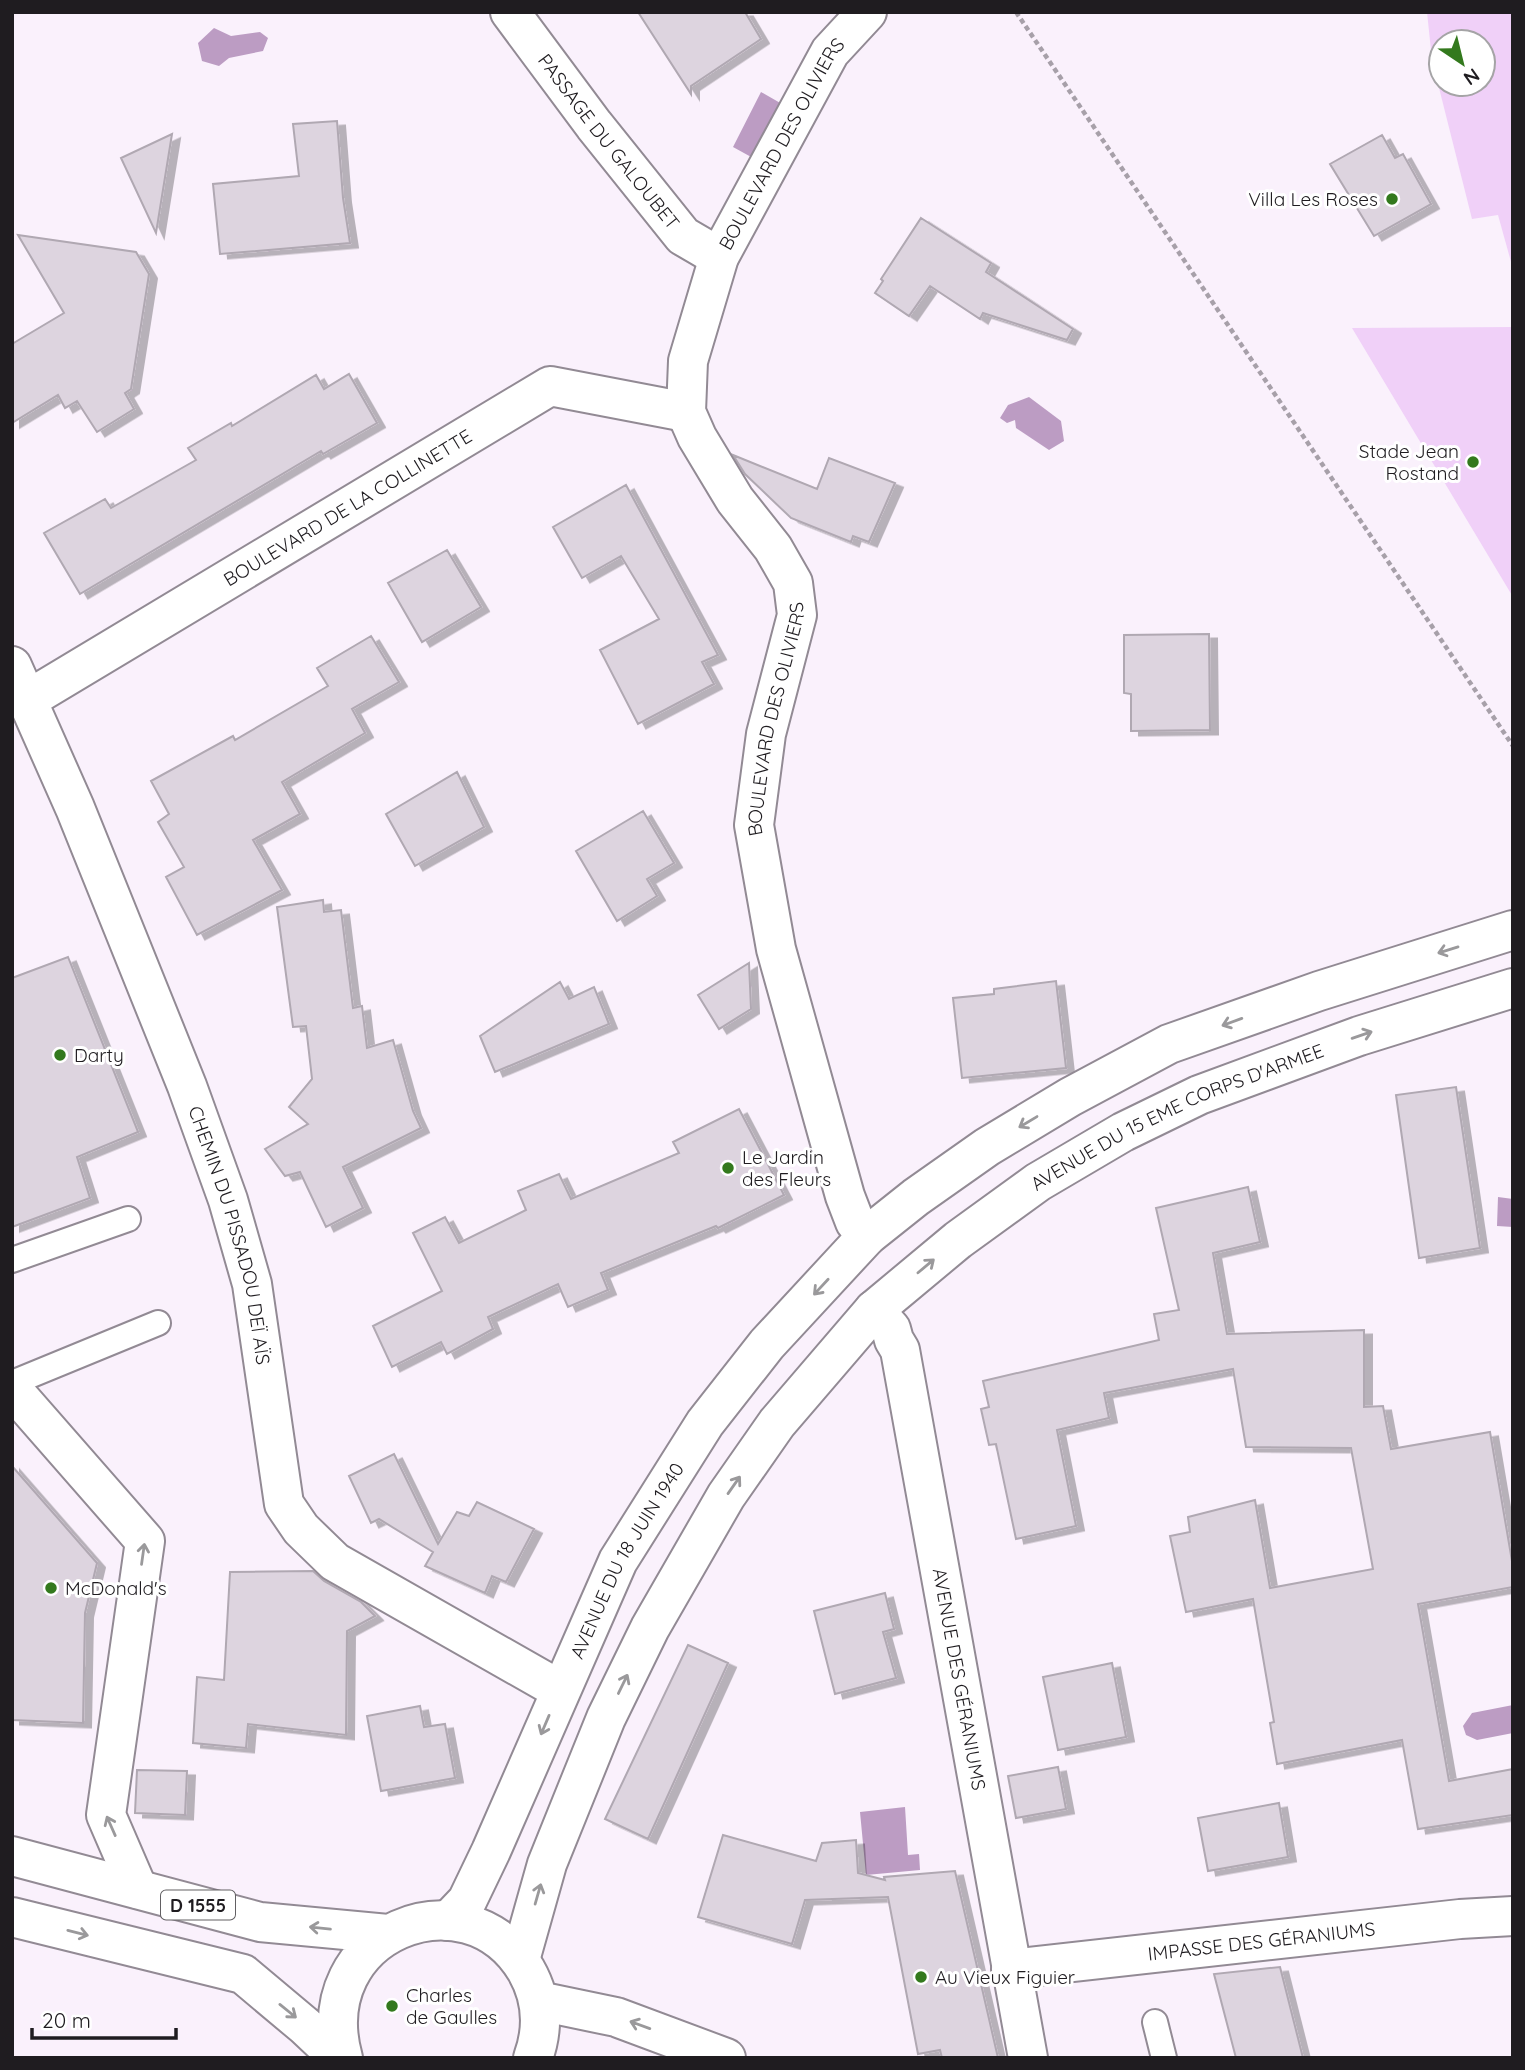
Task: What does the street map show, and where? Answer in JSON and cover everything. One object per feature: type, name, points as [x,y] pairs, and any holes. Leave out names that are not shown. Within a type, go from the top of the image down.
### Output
[{"type":"street","name":"PASSAGE DU GALOUBET","points":[[510,12],[594,125],[682,236],[719,257]]},
{"type":"street","name":"BOULEVARD DES OLIVIERS","points":[[867,12],[830,52],[719,257],[688,361],[686,412],[697,437],[735,500],[773,548],[793,583],[797,615],[766,734],[754,825],[776,949],[845,1196],[855,1222],[867,1236]]},
{"type":"street","name":"BOULEVARD DE LA COLLINETTE","points":[[27,700],[550,386],[686,412]]},
{"type":"street","name":"CHEMIN DU PISSADOU DEÏ AÏS","points":[[12,666],[75,808],[187,1086],[228,1200],[252,1283],[284,1504],[301,1529],[335,1562],[560,1690]]},
{"type":"street","points":[[867,1236],[916,1197],[987,1147],[1070,1097],[1169,1044],[1319,991],[1513,930]]},
{"type":"street","name":"AVENUE DU 15 EME CORPS D'ARMEE","points":[[874,1310],[958,1240],[1038,1182],[1123,1132],[1199,1095],[1359,1036],[1513,988]]},
{"type":"street","name":"AVENUE DU 18 JUIN 1940","points":[[448,1921],[467,1901],[491,1851],[618,1561],[705,1423],[767,1344],[867,1236]]},
{"type":"street","points":[[520,1960],[547,1864],[606,1718],[650,1628],[726,1496],[777,1423],[874,1310]]},
{"type":"street","name":"AVENUE DES GÉRANIUMS","points":[[874,1310],[891,1329],[900,1350],[1028,2058]]},
{"type":"street","points":[[12,1389],[145,1541],[106,1815],[138,1889]]},
{"type":"street","name":"D 1555","points":[[12,1856],[260,1922],[388,1934]]},
{"type":"street","name":"IMPASSE DES GÉRANIUMS","points":[[1011,1969],[1460,1919],[1513,1916]]},
{"type":"street","points":[[12,1917],[243,1974],[341,2058]]},
{"type":"street","points":[[341,2058],[337,2014],[342,1990],[352,1968],[368,1949],[388,1934],[427,1921],[448,1921],[475,1928],[500,1941],[520,1960],[539,2001],[541,2024],[533,2058]]},
{"type":"street","points":[[539,2001],[616,2017],[726,2058]]},
{"type":"street","points":[[642,2058],[654,2055],[667,2058]]},
{"type":"lane","points":[[12,1260],[128,1219]]},
{"type":"lane","points":[[12,1383],[158,1322]]},
{"type":"lane","points":[[1155,2022],[1164,2058]]},
{"type":"path","points":[[1016,12],[1513,746]]},
{"type":"shaded area","points":[[1427,12],[1513,12],[1513,269],[1498,215],[1472,219],[1442,98],[1497,98],[1497,28],[1429,28]]},
{"type":"shaded area","points":[[214,28],[231,36],[260,32],[268,38],[263,51],[229,58],[219,66],[202,61],[198,43]]},
{"type":"shaded area","points":[[761,92],[782,104],[753,158],[733,147]]},
{"type":"shaded area","name":"Stade Jean Rostand","points":[[1513,327],[1513,597],[1352,328]]},
{"type":"shaded area","points":[[1029,397],[1061,421],[1064,441],[1049,450],[1016,428],[1015,420],[1007,423],[1000,418],[1008,405]]},
{"type":"shaded area","points":[[1498,1197],[1513,1199],[1513,1227],[1497,1226]]},
{"type":"shaded area","points":[[1513,1705],[1513,1733],[1477,1740],[1466,1735],[1463,1726],[1472,1713]]},
{"type":"shaded area","points":[[905,1807],[908,1855],[919,1854],[920,1870],[866,1875],[860,1812]]},
{"type":"building","points":[[638,12],[745,12],[761,39],[691,86],[691,94]]},
{"type":"building","points":[[337,121],[343,198],[350,243],[220,254],[213,184],[299,176],[293,124]]},
{"type":"building","points":[[172,134],[156,233],[121,158]]},
{"type":"building","name":"Villa Les Roses","points":[[1382,135],[1395,158],[1403,154],[1431,204],[1374,236],[1330,164]]},
{"type":"building","points":[[921,218],[991,263],[986,272],[1073,329],[1067,340],[983,313],[980,319],[930,286],[909,316],[875,293],[883,281],[881,279]]},
{"type":"building","points":[[18,235],[136,252],[149,274],[131,389],[125,393],[134,409],[97,432],[77,401],[65,408],[58,395],[12,423],[12,344],[64,313]]},
{"type":"building","points":[[349,374],[377,423],[323,454],[321,451],[80,594],[44,533],[105,499],[111,508],[196,460],[188,448],[231,423],[232,426],[316,375],[324,389]]},
{"type":"building","points":[[733,455],[817,489],[829,458],[895,483],[869,542],[853,536],[851,542],[791,518],[745,474]]},
{"type":"building","points":[[626,485],[718,655],[702,662],[714,684],[638,724],[600,650],[659,619],[621,556],[582,578],[553,527]]},
{"type":"building","points":[[447,550],[481,607],[422,642],[388,583]]},
{"type":"building","points":[[1209,634],[1210,730],[1131,731],[1131,694],[1124,693],[1124,635]]},
{"type":"building","points":[[371,636],[399,682],[352,709],[365,733],[282,782],[300,814],[253,840],[282,890],[197,935],[166,877],[184,867],[158,822],[169,814],[151,781],[233,736],[235,740],[328,686],[317,668]]},
{"type":"building","points":[[457,772],[484,827],[415,866],[386,814]]},
{"type":"building","points":[[643,811],[674,863],[647,879],[657,896],[617,921],[576,851]]},
{"type":"building","points":[[323,900],[324,912],[341,910],[353,1008],[362,1006],[367,1048],[393,1040],[413,1111],[421,1128],[343,1167],[363,1208],[326,1227],[300,1172],[285,1176],[265,1149],[308,1124],[289,1107],[312,1079],[306,1026],[293,1027],[277,907]]},
{"type":"building","name":"Darty","points":[[68,957],[138,1132],[77,1157],[90,1198],[12,1227],[12,978]]},
{"type":"building","points":[[749,963],[751,1009],[719,1029],[698,995]]},
{"type":"building","points":[[1056,981],[1066,1068],[962,1078],[953,998],[994,994],[994,989]]},
{"type":"building","points":[[560,982],[569,999],[594,987],[609,1024],[495,1072],[480,1036]]},
{"type":"building","points":[[1456,1087],[1480,1248],[1419,1258],[1396,1095]]},
{"type":"building","points":[[739,1109],[784,1195],[718,1228],[716,1226],[601,1273],[608,1290],[568,1307],[558,1284],[488,1317],[493,1329],[447,1354],[441,1342],[392,1367],[373,1326],[442,1291],[413,1233],[445,1217],[459,1243],[526,1210],[518,1191],[559,1174],[571,1199],[679,1153],[673,1142]]},
{"type":"building","points":[[1248,1187],[1260,1242],[1213,1253],[1227,1334],[1364,1330],[1364,1407],[1383,1406],[1391,1449],[1490,1432],[1513,1567],[1513,1587],[1418,1604],[1449,1781],[1513,1769],[1513,1815],[1418,1829],[1402,1740],[1277,1764],[1270,1723],[1274,1722],[1253,1599],[1186,1612],[1170,1536],[1190,1532],[1188,1517],[1255,1500],[1270,1588],[1373,1569],[1351,1448],[1246,1447],[1233,1369],[1104,1393],[1109,1418],[1057,1430],[1076,1526],[1016,1539],[996,1444],[989,1445],[981,1409],[989,1407],[983,1381],[1159,1340],[1154,1314],[1179,1310],[1156,1208]]},
{"type":"building","points":[[394,1454],[438,1544],[457,1512],[469,1516],[477,1502],[534,1529],[506,1582],[492,1576],[485,1593],[425,1566],[433,1552],[379,1519],[371,1523],[349,1476]]},
{"type":"building","name":"McDonald's","points":[[12,1466],[97,1563],[85,1613],[83,1723],[12,1720]]},
{"type":"building","points":[[313,1571],[324,1581],[361,1602],[375,1616],[347,1631],[346,1735],[248,1724],[246,1748],[193,1743],[197,1677],[224,1680],[230,1572]]},
{"type":"building","points":[[885,1593],[894,1629],[883,1632],[896,1678],[835,1694],[814,1611]]},
{"type":"building","points":[[688,1645],[728,1663],[648,1839],[605,1819]]},
{"type":"building","points":[[1112,1663],[1126,1737],[1058,1750],[1043,1677]]},
{"type":"building","points":[[420,1706],[424,1727],[445,1724],[455,1778],[381,1791],[367,1716]]},
{"type":"building","points":[[1058,1767],[1066,1809],[1016,1818],[1008,1776]]},
{"type":"building","points":[[137,1770],[187,1771],[185,1815],[135,1813]]},
{"type":"building","points":[[1279,1803],[1288,1857],[1208,1871],[1198,1818]]},
{"type":"building","points":[[723,1835],[816,1861],[822,1843],[856,1840],[858,1873],[885,1880],[884,1877],[955,1871],[998,2058],[942,2058],[940,2050],[918,2054],[888,1897],[805,1900],[792,1944],[698,1917]]},
{"type":"building","points":[[1280,1967],[1303,2058],[1236,2058],[1214,1974]]},
{"type":"place","name":"Villa Les Roses","points":[[1392,199]]},
{"type":"place","name":"Stade Jean Rostand","points":[[1473,462]]},
{"type":"place","name":"Darty","points":[[60,1055]]},
{"type":"place","name":"Le Jardin des Fleurs","points":[[728,1168]]},
{"type":"place","name":"McDonald's","points":[[51,1588]]},
{"type":"place","name":"Au Vieux Figuier","points":[[921,1977]]},
{"type":"place","name":"Charles de Gaulles","points":[[392,2006]]}]
